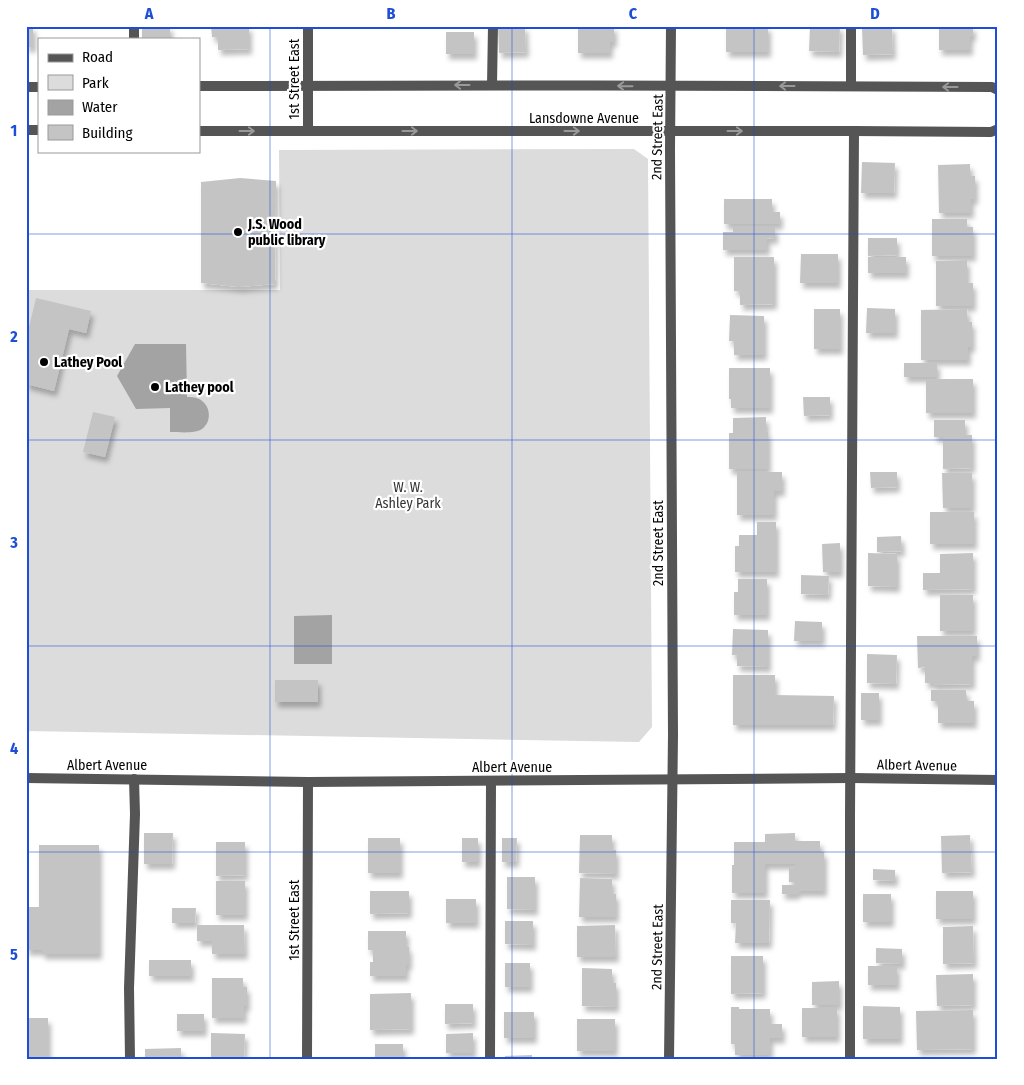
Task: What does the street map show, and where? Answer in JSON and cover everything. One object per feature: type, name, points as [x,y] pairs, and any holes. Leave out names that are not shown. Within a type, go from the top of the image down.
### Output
[{"type":"street","name":"1st Street East","points":[[308,26],[308,131]]},
{"type":"street","points":[[492,26],[492,85]]},
{"type":"street","name":"2nd Street East","points":[[670,1059],[672,780],[671,26]]},
{"type":"street","points":[[851,26],[851,86]]},
{"type":"street","points":[[200,86],[851,86],[992,88],[998,90]]},
{"type":"street","name":"Lansdowne Avenue","points":[[200,131],[991,132],[998,129]]},
{"type":"street","points":[[850,1059],[854,131]]},
{"type":"street","name":"Albert Avenue","points":[[26,778],[308,782],[851,778],[998,780]]},
{"type":"street","points":[[130,1059],[129,988],[134,779]]},
{"type":"street","points":[[490,1059],[491,781]]},
{"type":"street","name":"1st Street East","points":[[307,1059],[308,782]]},
{"type":"green space","name":"W. W. Ashley Park","points":[[634,149],[648,159],[652,727],[639,742],[26,731],[26,290],[280,290],[279,150]]},
{"type":"water","name":"Lathey pool","points":[[135,344],[186,344],[187,397],[203,401],[209,413],[208,422],[202,429],[191,432],[170,432],[170,408],[136,409],[117,376]]},
{"type":"water","points":[[332,615],[332,664],[294,664],[294,616]]},
{"type":"building","points":[[26,26],[33,26],[33,47],[26,47]]},
{"type":"building","points":[[142,26],[170,26],[170,38],[142,38]]},
{"type":"building","points":[[211,26],[249,26],[249,49],[218,50],[218,37],[212,37]]},
{"type":"building","points":[[498,26],[525,26],[526,52],[499,53]]},
{"type":"building","points":[[578,26],[614,26],[614,42],[610,42],[610,53],[578,53]]},
{"type":"building","points":[[726,26],[768,26],[768,52],[726,52]]},
{"type":"building","points":[[810,26],[840,26],[839,52],[809,51]]},
{"type":"building","points":[[892,26],[893,54],[863,55],[862,27]]},
{"type":"building","points":[[939,26],[973,26],[973,36],[970,36],[970,50],[939,50]]},
{"type":"building","points":[[446,32],[474,32],[474,54],[446,54]]},
{"type":"building","points":[[862,162],[895,163],[894,193],[861,193]]},
{"type":"building","points":[[970,164],[970,176],[975,176],[975,199],[971,199],[971,213],[939,213],[938,165]]},
{"type":"building","name":"J.S. Wood public library","points":[[240,178],[276,181],[275,284],[239,287],[201,283],[201,182]]},
{"type":"building","points":[[724,199],[772,199],[772,212],[780,212],[780,224],[724,224]]},
{"type":"building","points":[[932,219],[967,219],[967,227],[973,227],[973,256],[932,256]]},
{"type":"building","points":[[733,227],[775,227],[775,239],[767,238],[767,250],[723,250],[723,232],[733,232]]},
{"type":"building","points":[[868,238],[897,238],[897,255],[868,256]]},
{"type":"building","points":[[801,254],[838,254],[838,283],[800,283]]},
{"type":"building","points":[[734,257],[774,257],[774,304],[740,305],[740,291],[734,291]]},
{"type":"building","points":[[868,257],[906,257],[906,273],[868,273]]},
{"type":"building","points":[[967,260],[967,283],[973,283],[973,306],[936,306],[936,261]]},
{"type":"building","name":"Lathey Pool","points":[[36,298],[91,311],[86,333],[69,329],[54,391],[26,384],[26,340]]},
{"type":"building","points":[[867,308],[895,309],[895,333],[866,333]]},
{"type":"building","points":[[814,309],[840,309],[840,349],[814,349]]},
{"type":"building","points":[[967,309],[968,322],[972,322],[972,347],[968,347],[968,360],[921,360],[921,310]]},
{"type":"building","points":[[730,315],[764,316],[764,355],[734,355],[734,341],[729,341]]},
{"type":"building","points":[[904,363],[937,363],[937,377],[904,377]]},
{"type":"building","points":[[729,368],[770,368],[770,408],[731,408],[731,399],[729,399]]},
{"type":"building","points":[[926,379],[973,379],[973,413],[926,413]]},
{"type":"building","points":[[803,397],[830,397],[830,415],[804,416]]},
{"type":"building","points":[[93,412],[115,417],[105,457],[83,452]]},
{"type":"building","points":[[766,417],[768,469],[729,469],[729,433],[733,433],[733,418]]},
{"type":"building","points":[[934,420],[965,420],[965,435],[972,435],[972,468],[943,469],[943,437],[934,437]]},
{"type":"building","points":[[737,472],[782,472],[782,491],[774,491],[774,515],[737,515]]},
{"type":"building","points":[[870,472],[897,472],[897,487],[871,488]]},
{"type":"building","points":[[942,473],[972,473],[972,508],[943,508]]},
{"type":"building","points":[[930,512],[974,512],[974,544],[930,544]]},
{"type":"building","points":[[757,522],[776,522],[776,572],[735,572],[735,546],[739,546],[739,535],[757,535]]},
{"type":"building","points":[[901,536],[902,551],[877,552],[877,537]]},
{"type":"building","points":[[840,543],[840,572],[823,572],[822,544]]},
{"type":"building","points":[[868,553],[897,554],[897,587],[868,586]]},
{"type":"building","points":[[973,553],[973,589],[923,590],[923,573],[940,573],[940,554]]},
{"type":"building","points":[[801,575],[829,576],[828,595],[801,594]]},
{"type":"building","points":[[738,579],[767,579],[767,615],[734,615],[734,592],[738,592]]},
{"type":"building","points":[[940,595],[973,595],[973,631],[940,631]]},
{"type":"building","points":[[795,621],[822,622],[822,641],[794,641]]},
{"type":"building","points":[[733,629],[768,630],[768,667],[737,666],[737,655],[732,655]]},
{"type":"building","points":[[917,636],[977,636],[977,656],[972,656],[972,684],[933,685],[933,683],[925,683],[925,667],[918,668]]},
{"type":"building","points":[[867,654],[897,655],[896,684],[867,683]]},
{"type":"building","points":[[733,675],[775,675],[775,695],[834,696],[833,725],[733,725]]},
{"type":"building","points":[[275,680],[318,680],[318,702],[275,702]]},
{"type":"building","points":[[931,690],[966,690],[967,701],[974,701],[974,723],[938,723],[938,701],[931,701]]},
{"type":"building","points":[[861,693],[879,693],[879,720],[861,720]]},
{"type":"building","points":[[144,833],[173,833],[172,864],[144,864]]},
{"type":"building","points":[[795,833],[795,841],[820,841],[820,852],[824,852],[824,891],[797,891],[797,894],[782,894],[782,885],[795,885],[795,882],[789,882],[789,868],[795,868],[795,864],[765,864],[765,893],[732,893],[734,842],[765,842],[765,834]]},
{"type":"building","points":[[580,835],[612,835],[612,850],[616,850],[616,874],[579,873]]},
{"type":"building","points":[[970,835],[972,872],[942,873],[941,836]]},
{"type":"building","points":[[368,838],[400,838],[400,873],[368,873]]},
{"type":"building","points":[[462,838],[478,838],[478,862],[462,862]]},
{"type":"building","points":[[502,838],[517,838],[516,862],[502,862]]},
{"type":"building","points":[[216,842],[245,842],[245,875],[216,876]]},
{"type":"building","points":[[39,845],[99,845],[99,954],[42,954],[42,950],[26,950],[26,907],[39,907]]},
{"type":"building","points":[[873,869],[895,870],[895,881],[873,880]]},
{"type":"building","points":[[507,877],[535,877],[535,910],[507,909]]},
{"type":"building","points":[[580,878],[612,879],[612,894],[616,894],[616,917],[579,917]]},
{"type":"building","points":[[216,881],[245,881],[245,915],[216,915]]},
{"type":"building","points":[[370,891],[409,891],[409,913],[370,914]]},
{"type":"building","points":[[936,891],[973,891],[973,919],[936,919]]},
{"type":"building","points":[[863,894],[891,894],[891,922],[863,922]]},
{"type":"building","points":[[446,899],[476,899],[476,923],[446,923]]},
{"type":"building","points":[[731,900],[770,900],[769,943],[735,943],[736,923],[731,923]]},
{"type":"building","points":[[172,908],[196,908],[195,923],[172,923]]},
{"type":"building","points":[[505,921],[533,921],[533,945],[505,944]]},
{"type":"building","points":[[197,925],[244,925],[245,954],[212,954],[212,941],[197,941]]},
{"type":"building","points":[[615,925],[616,957],[577,957],[577,926]]},
{"type":"building","points":[[973,926],[974,963],[943,964],[943,927]]},
{"type":"building","points":[[368,931],[406,931],[406,947],[409,947],[409,965],[406,965],[406,976],[370,976],[370,962],[373,962],[373,950],[368,950]]},
{"type":"building","points":[[876,948],[902,949],[902,964],[876,963]]},
{"type":"building","points":[[731,956],[763,956],[763,993],[731,994]]},
{"type":"building","points":[[149,960],[191,960],[191,976],[149,976]]},
{"type":"building","points":[[505,963],[530,963],[530,987],[505,987]]},
{"type":"building","points":[[868,966],[897,966],[897,985],[868,985]]},
{"type":"building","points":[[582,968],[612,969],[612,983],[616,983],[616,1007],[582,1006]]},
{"type":"building","points":[[973,974],[973,1005],[937,1006],[936,975]]},
{"type":"building","points":[[212,978],[243,978],[243,987],[247,987],[247,1006],[244,1006],[244,1018],[212,1018]]},
{"type":"building","points":[[839,981],[839,1005],[812,1005],[812,982]]},
{"type":"building","points":[[411,993],[411,1029],[370,1030],[370,994]]},
{"type":"building","points":[[445,1004],[473,1004],[473,1023],[445,1024]]},
{"type":"building","points":[[863,1006],[900,1007],[900,1039],[863,1039]]},
{"type":"building","points":[[731,1007],[739,1007],[739,1009],[770,1009],[770,1024],[782,1024],[782,1038],[770,1038],[770,1055],[735,1055],[735,1044],[731,1044]]},
{"type":"building","points":[[802,1008],[837,1008],[837,1037],[802,1037]]},
{"type":"building","points":[[973,1010],[973,1049],[917,1050],[916,1011]]},
{"type":"building","points":[[504,1012],[534,1012],[534,1038],[504,1038]]},
{"type":"building","points":[[177,1014],[204,1014],[204,1031],[177,1031]]},
{"type":"building","points":[[26,1018],[48,1018],[48,1057],[26,1057]]},
{"type":"building","points":[[577,1019],[615,1019],[615,1051],[577,1051]]},
{"type":"building","points":[[211,1033],[245,1034],[244,1059],[211,1059]]},
{"type":"building","points":[[473,1033],[473,1053],[446,1053],[446,1034]]},
{"type":"building","points":[[375,1044],[403,1044],[403,1059],[375,1059]]},
{"type":"building","points":[[181,1048],[181,1059],[145,1059],[145,1049]]},
{"type":"building","points":[[532,1055],[532,1059],[505,1059],[505,1056]]},
{"type":"place","name":"J.S. Wood public library","points":[[238,232]]},
{"type":"place","name":"Lathey Pool","points":[[44,362]]},
{"type":"place","name":"Lathey pool","points":[[155,387]]}]
